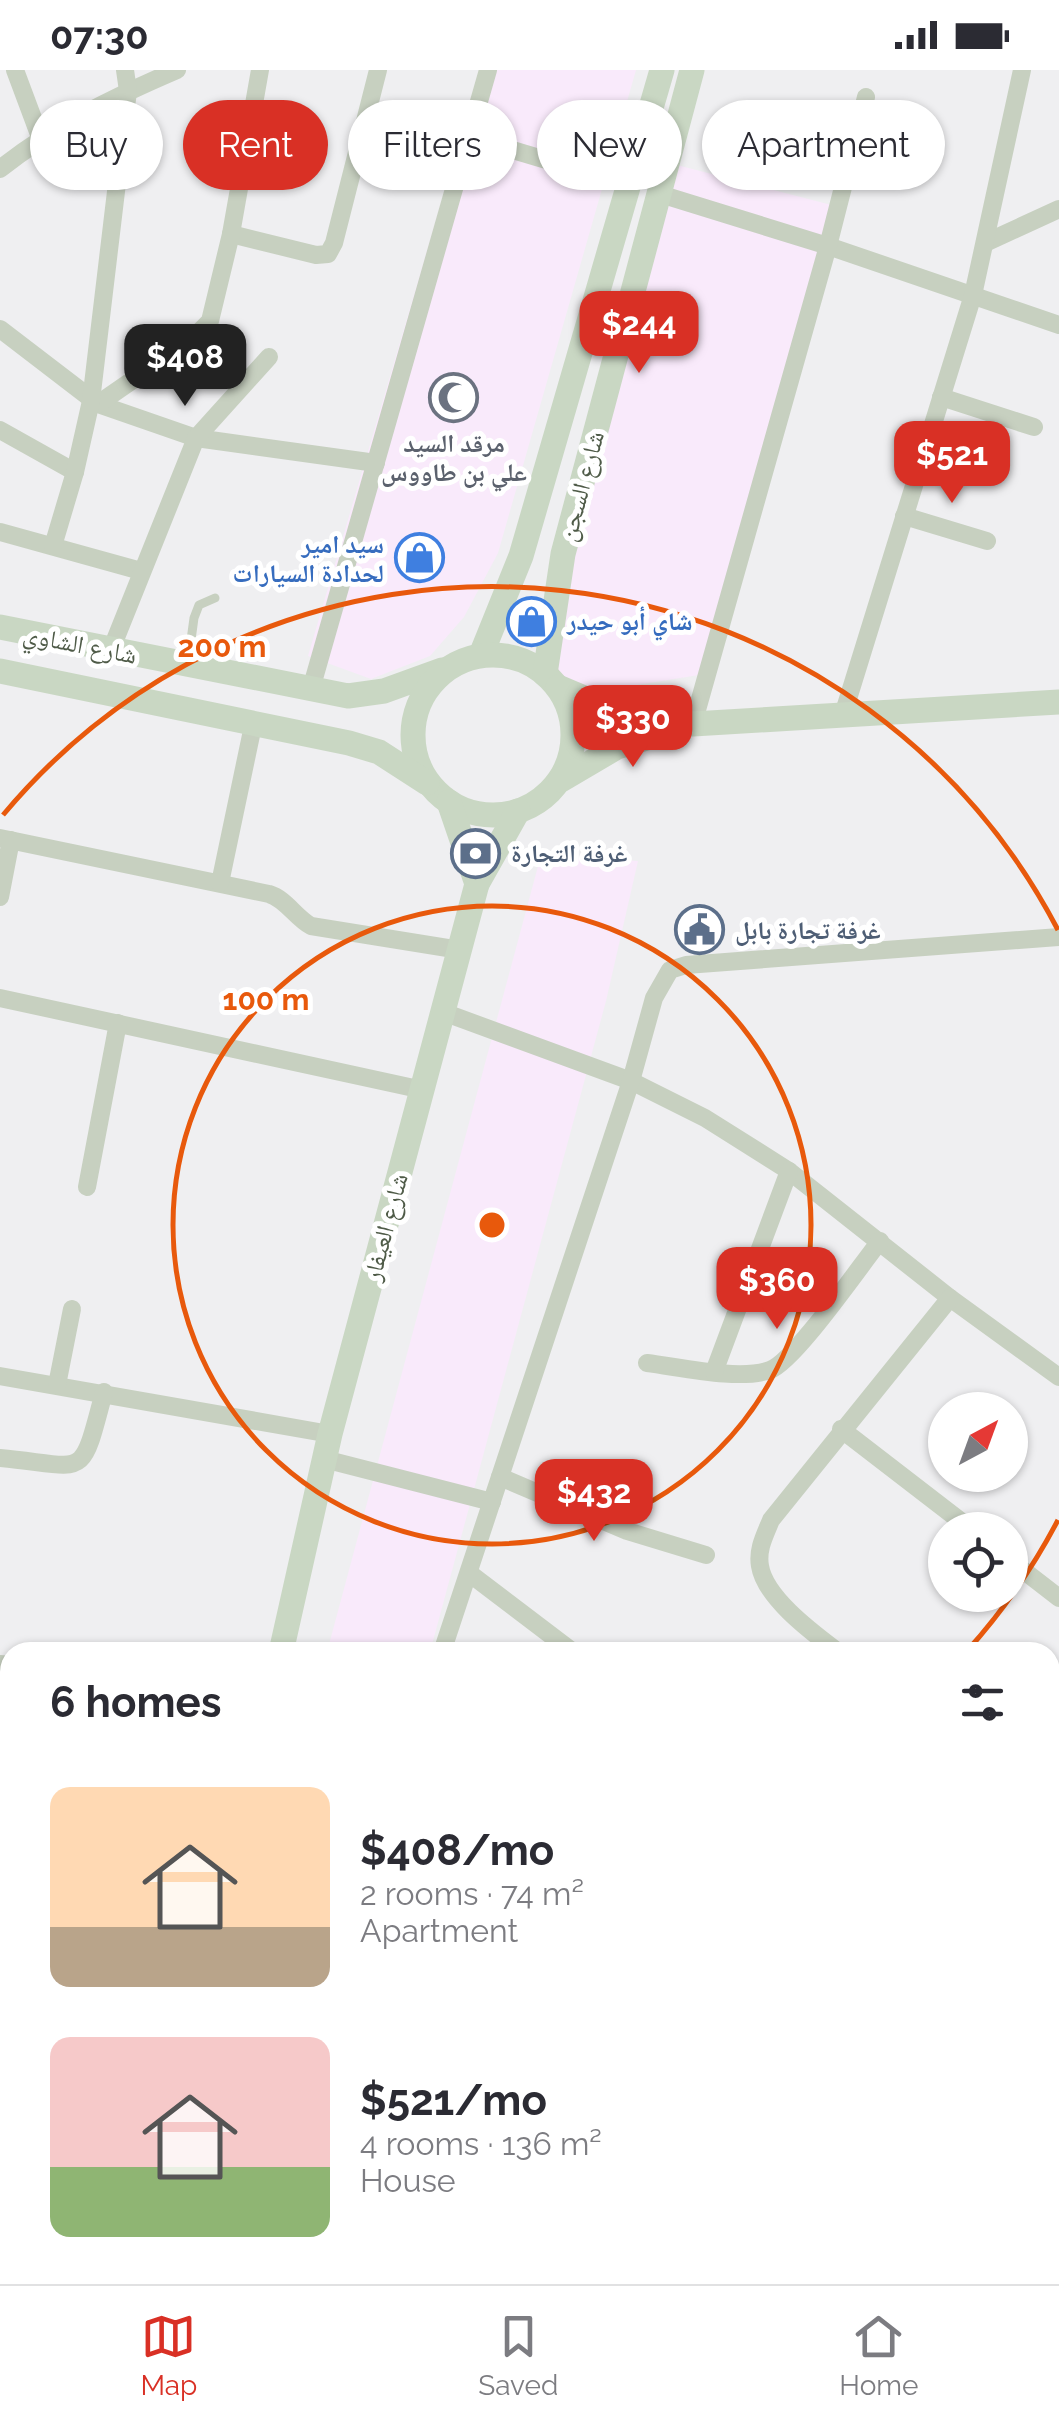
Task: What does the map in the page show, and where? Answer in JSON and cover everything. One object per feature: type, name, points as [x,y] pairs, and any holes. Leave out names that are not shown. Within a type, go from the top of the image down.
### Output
[{"type":"main road","name":"شارع السجن","points":[[654,100],[662,70]]},
{"type":"main road","name":"شارع السجن","points":[[552,680],[563,554],[692,70]]},
{"type":"main road","name":"شارع السجن","points":[[481,655],[520,556],[629,190]]},
{"type":"main road","points":[[593,312],[607,323],[626,320]]},
{"type":"main road","points":[[583,345],[602,340],[617,352]]},
{"type":"main road","name":"شارع الشاوي","points":[[0,628],[348,696],[384,691],[451,666]]},
{"type":"main road","points":[[477,884],[440,794],[417,762],[412,735],[417,708],[430,684],[451,666],[481,655],[515,658],[622,714],[694,724],[1059,702]]},
{"type":"main road","name":"شارع الشاوي","points":[[0,671],[254,721],[379,752],[440,794]]},
{"type":"main road","points":[[552,680],[570,710],[574,736],[569,761],[557,783]]},
{"type":"main road","points":[[440,794],[471,812],[494,815],[518,811],[618,746],[694,724]]},
{"type":"main road","name":"شارع العيفار","points":[[283,1642],[327,1446],[477,884],[518,811]]},
{"type":"street","points":[[15,70],[30,111]]},
{"type":"street","points":[[53,546],[95,403],[128,91],[125,70]]},
{"type":"street","points":[[111,100],[177,70]]},
{"type":"street","points":[[95,403],[192,339],[210,321],[231,234],[260,70]]},
{"type":"street","points":[[231,234],[316,255],[328,254],[378,70]]},
{"type":"street","points":[[479,100],[488,70]]},
{"type":"street","points":[[843,716],[973,295],[1022,70]]},
{"type":"street","points":[[694,724],[866,98]]},
{"type":"street","points":[[0,169],[30,146]]},
{"type":"street","points":[[311,689],[454,190]]},
{"type":"street","points":[[660,194],[828,246],[1059,325]]},
{"type":"street","points":[[985,243],[1059,209]]},
{"type":"street","points":[[0,328],[95,403],[196,438],[376,463]]},
{"type":"street","points":[[111,650],[196,438],[269,357]]},
{"type":"street","points":[[941,397],[1034,426]]},
{"type":"street","points":[[0,430],[76,472]]},
{"type":"street","points":[[904,516],[986,541]]},
{"type":"street","points":[[0,532],[141,571]]},
{"type":"street","points":[[220,882],[254,721]]},
{"type":"street","points":[[0,897],[5,839],[276,896],[311,926],[460,950]]},
{"type":"street","points":[[445,1642],[631,1082],[654,998],[670,970],[1059,937]]},
{"type":"street","points":[[0,998],[423,1090]]},
{"type":"street","points":[[443,1012],[631,1082],[705,1118],[789,1172],[1059,1377]]},
{"type":"street","points":[[87,1186],[118,1023]]},
{"type":"street","points":[[714,1372],[789,1172]]},
{"type":"street","points":[[647,1364],[746,1374],[769,1371],[780,1365],[880,1241]]},
{"type":"street","points":[[826,1642],[770,1589],[760,1568],[760,1545],[771,1520],[950,1298]]},
{"type":"street","points":[[56,1385],[72,1309]]},
{"type":"street","points":[[0,1376],[104,1392],[327,1446],[492,1502]]},
{"type":"street","points":[[0,1458],[66,1466],[80,1463],[88,1452],[104,1392]]},
{"type":"street","points":[[842,1429],[949,1512]]},
{"type":"street","points":[[500,1477],[627,1532],[706,1554]]},
{"type":"street","points":[[469,1572],[560,1642]]},
{"type":"street","points":[[1028,1574],[1059,1598]]},
{"type":"lane","points":[[188,665],[199,605],[215,598]]},
{"type":"shaded area","points":[[480,70],[636,70],[627,100],[537,100],[537,190],[602,190],[498,553],[464,617],[430,656],[371,679],[308,656],[445,190],[517,190],[517,100],[471,100]]},
{"type":"shaded area","points":[[682,166],[702,172],[702,190],[773,190],[843,208],[699,675],[599,691],[544,675],[666,190],[682,190]]},
{"type":"shaded area","points":[[541,855],[638,861],[606,1001],[433,1642],[330,1642]]},
{"type":"place","name":"مرقد السيد علي بن طاووس","points":[[454,397]]},
{"type":"place","name":"سيد امير لحدادة السيارات","points":[[419,558]]},
{"type":"place","name":"شاي أبو حيدر","points":[[532,621]]},
{"type":"place","name":"غرفة التجارة","points":[[476,853]]},
{"type":"place","name":"غرفة تجارة بابل","points":[[700,930]]}]
